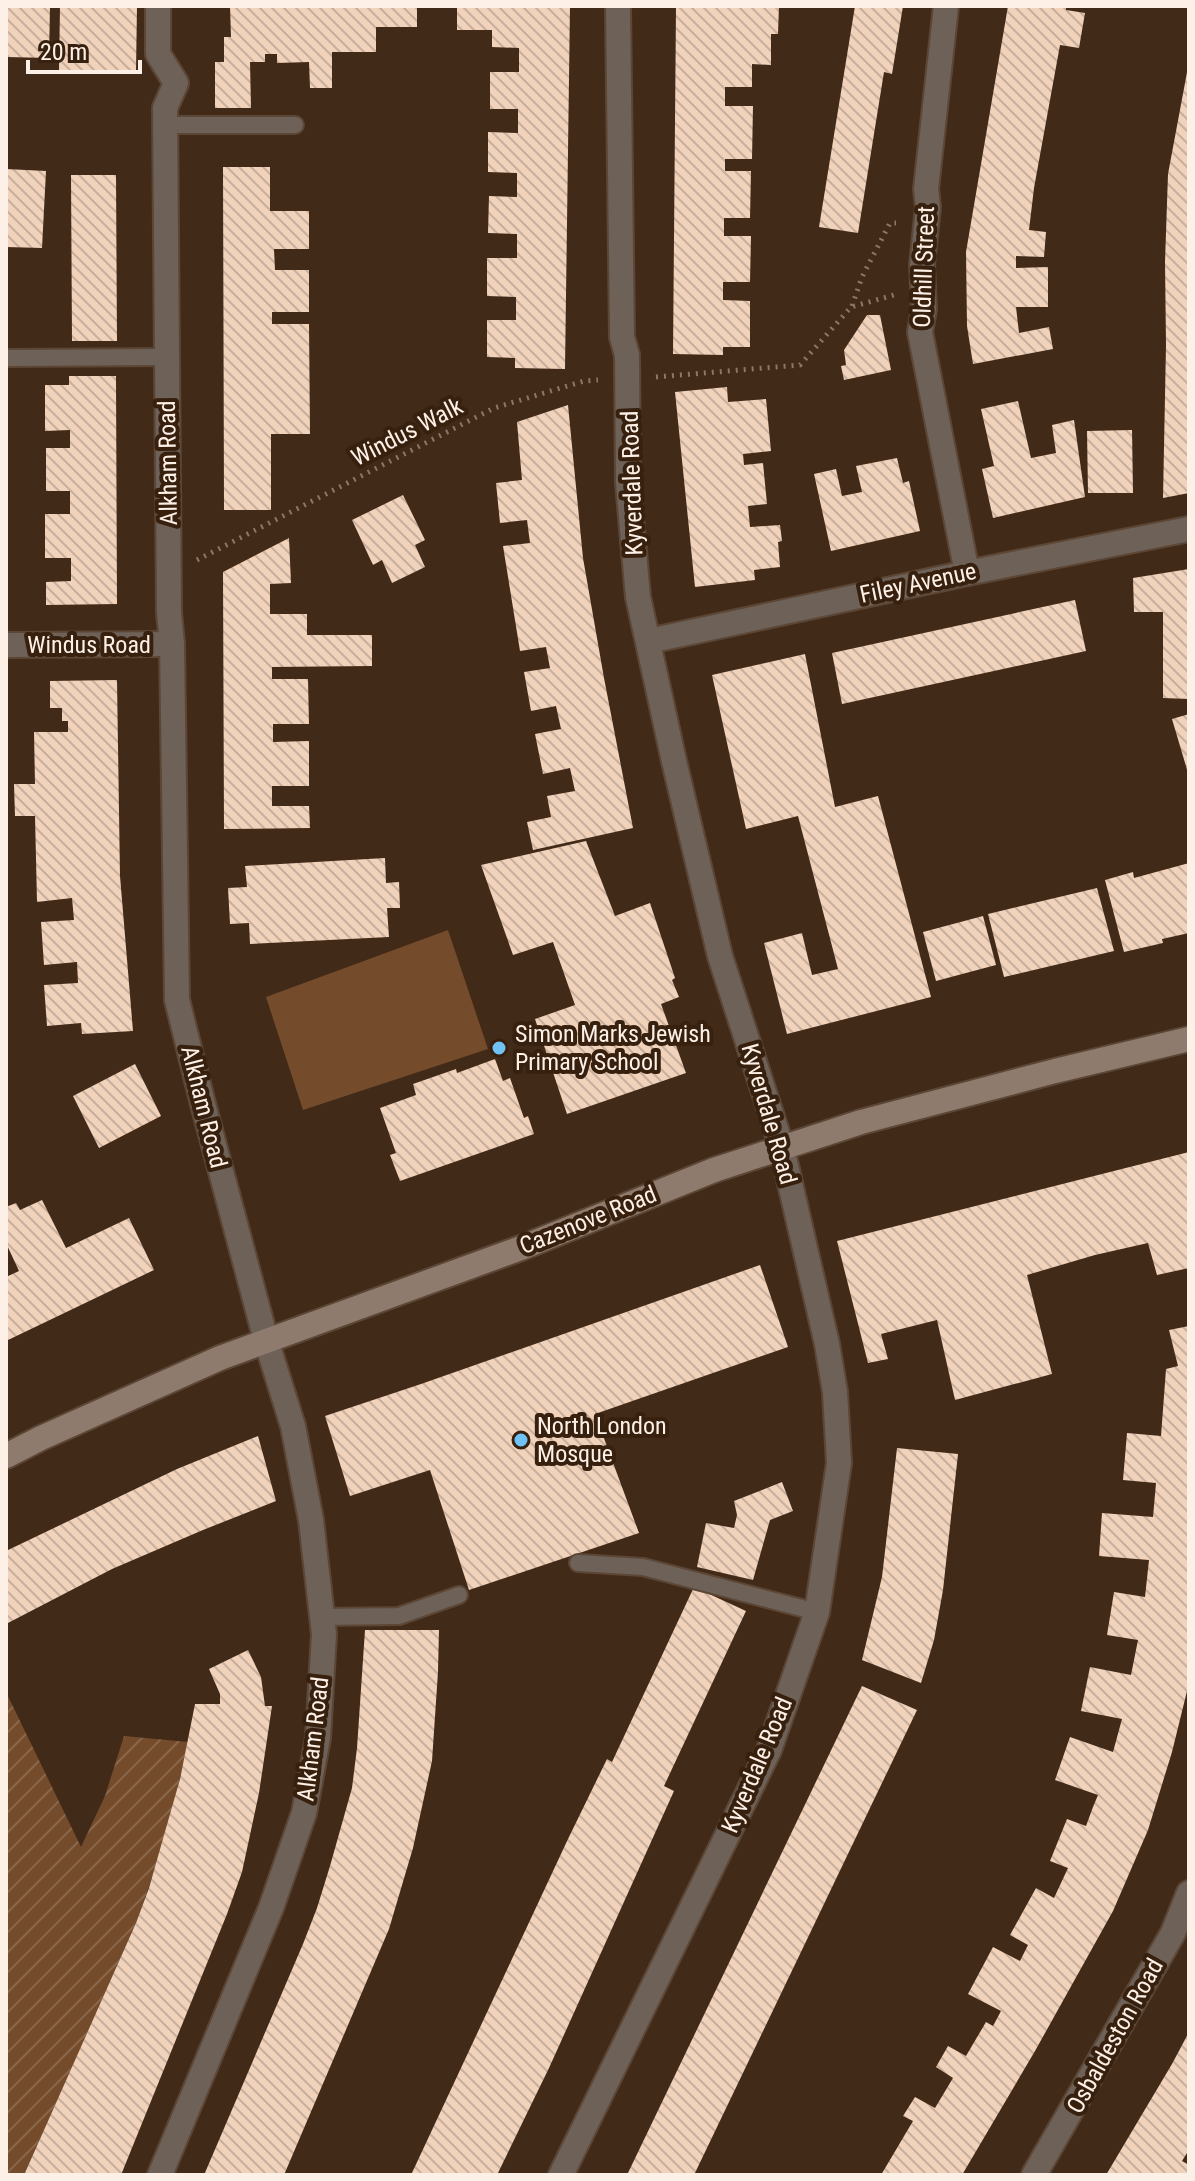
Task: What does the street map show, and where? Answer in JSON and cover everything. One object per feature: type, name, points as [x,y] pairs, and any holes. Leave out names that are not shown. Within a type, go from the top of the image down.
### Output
[{"type":"street","name":"Alkham Road","points":[[158,6],[158,54],[176,83],[165,108],[165,125],[169,612],[177,1000],[266,1340],[293,1426],[311,1520],[324,1634],[318,1738],[304,1813],[271,1908],[160,2175]]},
{"type":"street","name":"Kyverdale Road","points":[[561,2175],[769,1750],[817,1612],[839,1463],[835,1392],[827,1344],[782,1148],[720,956],[638,597],[628,483],[627,355],[622,337],[618,6]]},
{"type":"street","name":"Oldhill Street","points":[[946,6],[926,189],[928,207],[922,265],[924,309],[920,332],[967,573]]},
{"type":"street","name":"Filey Avenue","points":[[649,641],[1189,529]]},
{"type":"street","name":"Windus Road","points":[[6,645],[172,644]]},
{"type":"street","name":"Cazenove Road","points":[[6,1456],[165,1382],[266,1340],[506,1253],[696,1177],[861,1122],[1189,1039]]},
{"type":"street","name":"Osbaldeston Road","points":[[1034,2175],[1173,1933],[1189,1893]]},
{"type":"lane","points":[[165,125],[295,125]]},
{"type":"lane","points":[[6,358],[167,357]]},
{"type":"lane","points":[[578,1563],[643,1567],[817,1612]]},
{"type":"lane","points":[[323,1617],[399,1616],[459,1595]]},
{"type":"path","points":[[654,377],[800,365],[851,307],[862,277],[890,223],[900,223]]},
{"type":"path","points":[[851,307],[893,295]]},
{"type":"path","name":"Windus Walk","points":[[221,548],[494,408],[584,381],[599,380]]},
{"type":"shaded area","points":[[448,930],[488,1049],[303,1110],[266,997]]},
{"type":"shaded area","points":[[6,1692],[81,1847],[105,1796],[124,1736],[188,1742],[165,1834],[136,1923],[24,2175],[6,2175]]},
{"type":"building","points":[[6,6],[50,6],[49,58],[6,57]]},
{"type":"building","points":[[60,6],[137,6],[136,71],[59,70]]},
{"type":"building","points":[[230,6],[417,6],[417,27],[376,27],[376,52],[332,52],[332,88],[310,88],[309,62],[277,63],[277,54],[265,54],[265,62],[250,62],[251,108],[215,108],[215,62],[224,62],[224,37],[231,37]]},
{"type":"building","points":[[457,6],[570,6],[565,369],[515,368],[515,358],[487,357],[487,320],[516,320],[516,297],[487,296],[487,258],[517,258],[517,234],[488,233],[489,196],[517,197],[517,173],[488,172],[488,132],[518,133],[518,109],[490,109],[490,72],[519,72],[519,48],[492,47],[492,30],[457,30]]},
{"type":"building","points":[[676,6],[779,6],[778,34],[771,34],[771,65],[752,64],[752,87],[725,87],[725,106],[753,106],[752,159],[725,159],[725,171],[751,171],[750,218],[724,218],[724,236],[751,236],[750,282],[723,282],[723,300],[750,301],[750,347],[723,347],[723,355],[673,354]]},
{"type":"building","points":[[855,6],[903,6],[892,74],[884,72],[858,233],[819,227]]},
{"type":"building","points":[[1008,6],[1066,6],[1066,10],[1085,13],[1079,48],[1060,45],[1034,188],[1029,230],[1046,232],[1044,257],[1016,256],[1016,268],[1048,267],[1048,307],[1016,307],[1019,333],[1049,327],[1053,349],[973,364],[967,326],[966,252]]},
{"type":"building","points":[[1188,67],[1189,493],[1163,498],[1168,174]]},
{"type":"building","points":[[223,167],[270,167],[270,211],[309,211],[309,249],[274,249],[275,270],[309,270],[309,312],[272,312],[272,324],[309,324],[310,434],[271,434],[271,510],[224,510]]},
{"type":"building","points":[[6,169],[46,171],[42,248],[6,247]]},
{"type":"building","points":[[71,175],[116,175],[117,341],[72,341]]},
{"type":"building","points":[[867,315],[880,315],[891,370],[844,380],[841,366],[846,365],[844,350]]},
{"type":"building","points":[[69,376],[116,376],[117,604],[46,605],[46,582],[71,581],[71,558],[45,558],[45,514],[70,514],[70,491],[46,491],[46,448],[70,448],[70,430],[45,431],[45,385],[69,385]]},
{"type":"building","points":[[727,387],[728,402],[766,399],[771,451],[743,454],[744,465],[763,463],[767,504],[748,506],[750,527],[780,525],[780,567],[754,570],[755,580],[695,587],[675,392]]},
{"type":"building","points":[[1018,401],[1031,458],[1056,453],[1052,425],[1074,420],[1085,497],[993,518],[982,469],[994,466],[981,409]]},
{"type":"building","points":[[568,405],[583,558],[633,828],[533,850],[527,822],[551,817],[547,796],[575,791],[570,768],[543,774],[535,734],[561,729],[556,706],[531,711],[524,672],[550,668],[546,647],[520,651],[503,546],[530,543],[527,520],[500,523],[496,483],[522,480],[517,422]]},
{"type":"building","points":[[1132,430],[1133,493],[1088,493],[1087,431]]},
{"type":"building","points":[[897,458],[903,483],[909,481],[920,531],[831,551],[814,474],[836,469],[842,496],[862,492],[856,466]]},
{"type":"building","points":[[403,495],[425,540],[415,545],[425,567],[392,583],[382,560],[373,565],[352,520]]},
{"type":"building","points":[[289,538],[291,583],[270,584],[270,614],[307,614],[307,635],[372,635],[372,666],[272,667],[272,679],[308,679],[309,724],[273,724],[273,742],[309,741],[309,786],[272,786],[272,806],[309,806],[310,828],[224,829],[223,572]]},
{"type":"building","points":[[1189,569],[1189,699],[1163,698],[1163,612],[1134,612],[1133,578]]},
{"type":"building","points":[[1075,600],[1086,651],[842,704],[832,653]]},
{"type":"building","points":[[805,654],[835,807],[878,796],[931,997],[787,1034],[764,943],[802,933],[812,975],[838,969],[798,816],[746,829],[712,675]]},
{"type":"building","points":[[117,680],[120,876],[133,1031],[82,1034],[81,1023],[47,1026],[44,985],[78,983],[77,962],[44,965],[41,922],[74,920],[72,898],[37,902],[35,816],[15,816],[14,784],[35,784],[34,732],[68,732],[68,721],[62,721],[62,708],[50,708],[50,681]]},
{"type":"building","points":[[1189,714],[1189,773],[1188,773],[1172,719]]},
{"type":"building","points":[[586,841],[615,916],[650,903],[679,997],[661,1004],[686,1073],[567,1114],[535,1019],[575,1005],[553,942],[513,955],[481,865]]},
{"type":"building","points":[[385,858],[386,883],[399,882],[400,908],[387,908],[389,937],[250,944],[249,923],[230,924],[228,888],[247,887],[245,866]]},
{"type":"building","points":[[1189,863],[1189,933],[1124,952],[1105,880],[1133,872],[1134,878]]},
{"type":"building","points":[[1097,888],[1114,951],[1004,977],[988,914]]},
{"type":"building","points":[[983,916],[996,965],[936,981],[923,932]]},
{"type":"building","points":[[495,1059],[503,1081],[510,1078],[524,1118],[528,1116],[534,1134],[400,1181],[390,1155],[396,1153],[380,1108],[416,1095],[413,1084]]},
{"type":"building","points":[[135,1064],[161,1116],[99,1148],[73,1096]]},
{"type":"building","points":[[1189,1152],[1189,1268],[1157,1275],[1148,1243],[1027,1275],[1052,1374],[955,1400],[937,1320],[881,1334],[888,1359],[868,1363],[837,1241]]},
{"type":"building","points":[[42,1200],[66,1248],[129,1218],[154,1270],[6,1341],[6,1277],[19,1271],[6,1243],[6,1207],[16,1203],[20,1210]]},
{"type":"building","points":[[760,1265],[788,1347],[595,1414],[639,1533],[469,1590],[430,1470],[350,1496],[325,1416]]},
{"type":"building","points":[[1189,1326],[1189,1683],[1148,1830],[1113,1911],[962,2175],[881,2175],[913,2121],[903,2116],[915,2097],[935,2108],[953,2078],[936,2067],[948,2046],[966,2056],[986,2022],[993,2026],[1001,2011],[968,1994],[993,1947],[1020,1961],[1028,1945],[1010,1935],[1036,1888],[1054,1898],[1068,1868],[1050,1861],[1067,1819],[1086,1826],[1098,1795],[1055,1780],[1070,1737],[1113,1752],[1122,1719],[1081,1711],[1090,1667],[1131,1675],[1138,1640],[1107,1635],[1114,1592],[1145,1597],[1149,1560],[1099,1556],[1102,1513],[1153,1517],[1156,1483],[1123,1480],[1127,1433],[1161,1436],[1166,1369],[1178,1366],[1169,1330]]},
{"type":"building","points":[[258,1436],[276,1501],[112,1569],[6,1624],[6,1551],[177,1469]]},
{"type":"building","points":[[897,1448],[958,1454],[943,1590],[934,1640],[921,1683],[862,1660],[882,1577]]},
{"type":"building","points":[[782,1482],[793,1511],[770,1520],[753,1580],[697,1567],[706,1523],[734,1528],[737,1515],[734,1501]]},
{"type":"building","points":[[694,1587],[746,1611],[664,1786],[674,1791],[549,2068],[497,2175],[411,2175],[568,1839],[607,1759],[612,1762]]},
{"type":"building","points":[[365,1630],[439,1630],[432,1761],[413,1848],[389,1929],[284,2175],[204,2175],[303,1944],[330,1866],[352,1788]]},
{"type":"building","points":[[248,1650],[261,1677],[265,1706],[272,1706],[259,1793],[242,1872],[121,2175],[24,2175],[149,1888],[180,1779],[195,1704],[220,1704],[220,1694],[209,1669]]},
{"type":"building","points":[[862,1686],[917,1710],[694,2175],[627,2175]]},
{"type":"building","points":[[1189,2032],[1189,2154],[1182,2161],[1189,2165],[1189,2175],[1106,2175],[1172,2064]]},
{"type":"place","name":"Simon Marks Jewish Primary School","points":[[499,1048]]},
{"type":"place","name":"North London Mosque","points":[[521,1440]]}]
